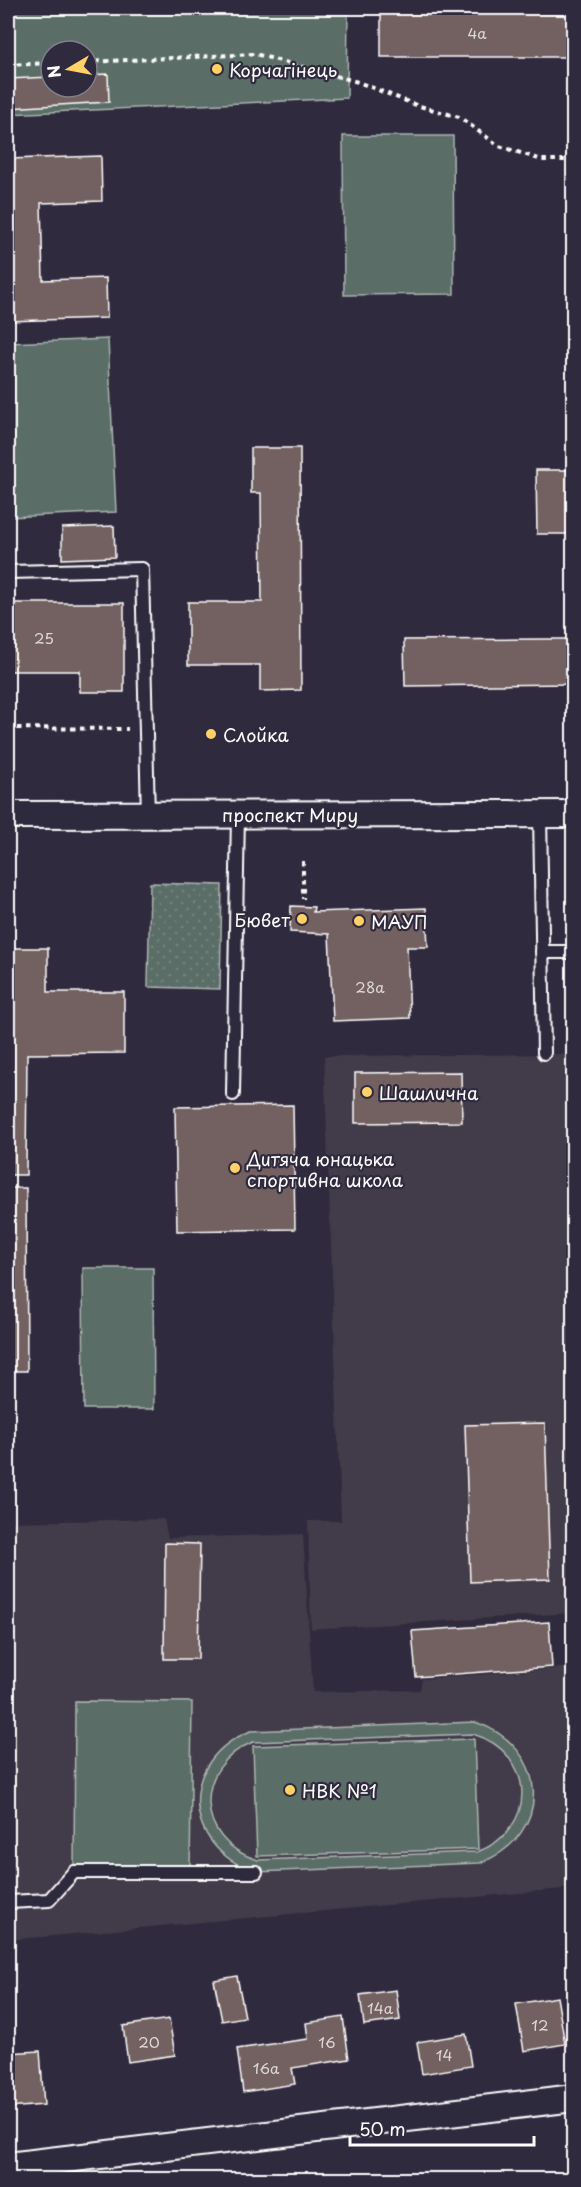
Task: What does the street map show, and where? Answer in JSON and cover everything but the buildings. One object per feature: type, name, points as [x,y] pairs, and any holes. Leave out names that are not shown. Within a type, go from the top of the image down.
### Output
[{"type":"street","name":"проспект Миру","points":[[8,815],[573,814]]},
{"type":"street","points":[[8,2166],[573,2098]]},
{"type":"lane","points":[[8,572],[142,569],[148,815]]},
{"type":"lane","points":[[540,814],[544,1053]]},
{"type":"lane","points":[[233,1094],[238,815]]},
{"type":"lane","points":[[542,952],[573,952]]},
{"type":"lane","points":[[8,1902],[49,1900],[74,1872],[256,1872]]},
{"type":"path","points":[[99,61],[255,54],[358,82],[416,105],[459,117],[499,146],[542,160],[573,160]]},
{"type":"path","points":[[8,65],[39,64]]},
{"type":"path","points":[[8,728],[146,729]]},
{"type":"path","points":[[303,861],[303,899]]},
{"type":"shaded area","points":[[572,1054],[573,1613],[311,1629],[308,1521],[341,1521],[324,1056]]},
{"type":"shaded area","name":"НВК №1","points":[[164,1519],[168,1538],[303,1534],[313,1692],[420,1690],[422,1679],[573,1667],[573,1888],[8,1940],[8,1522]]},
{"type":"green space","name":"Корчагінець","points":[[8,8],[348,8],[347,98],[8,114]]},
{"type":"green space","points":[[343,136],[453,136],[454,294],[344,295]]},
{"type":"green space","points":[[108,339],[116,512],[8,517],[8,343]]},
{"type":"green space","points":[[150,883],[222,885],[220,989],[148,987]]},
{"type":"green space","points":[[83,1268],[153,1268],[154,1409],[84,1409]]},
{"type":"green space","points":[[75,1701],[192,1702],[190,1873],[74,1872]]},
{"type":"green space","points":[[475,1722],[500,1734],[518,1751],[529,1770],[533,1791],[531,1813],[521,1833],[504,1850],[480,1863],[256,1872],[231,1860],[213,1844],[202,1824],[198,1803],[200,1782],[210,1761],[227,1744],[251,1731]],"holes":[[[473,1734],[494,1744],[509,1757],[518,1774],[522,1792],[520,1810],[511,1827],[497,1841],[477,1852],[258,1860],[237,1850],[222,1837],[212,1821],[209,1803],[211,1785],[219,1768],[233,1753],[253,1742]]]},
{"type":"green space","points":[[474,1739],[478,1849],[257,1856],[253,1746]]},
{"type":"place","name":"Корчагінець","points":[[217,69]]},
{"type":"place","name":"Слойка","points":[[211,734]]},
{"type":"place","name":"Бювет","points":[[302,919]]},
{"type":"place","name":"МАУП","points":[[359,921]]},
{"type":"place","name":"Шашлична","points":[[367,1092]]},
{"type":"place","name":"Дитяча юнацька спортивна школа","points":[[235,1168]]},
{"type":"place","name":"НВК №1","points":[[290,1790]]}]
